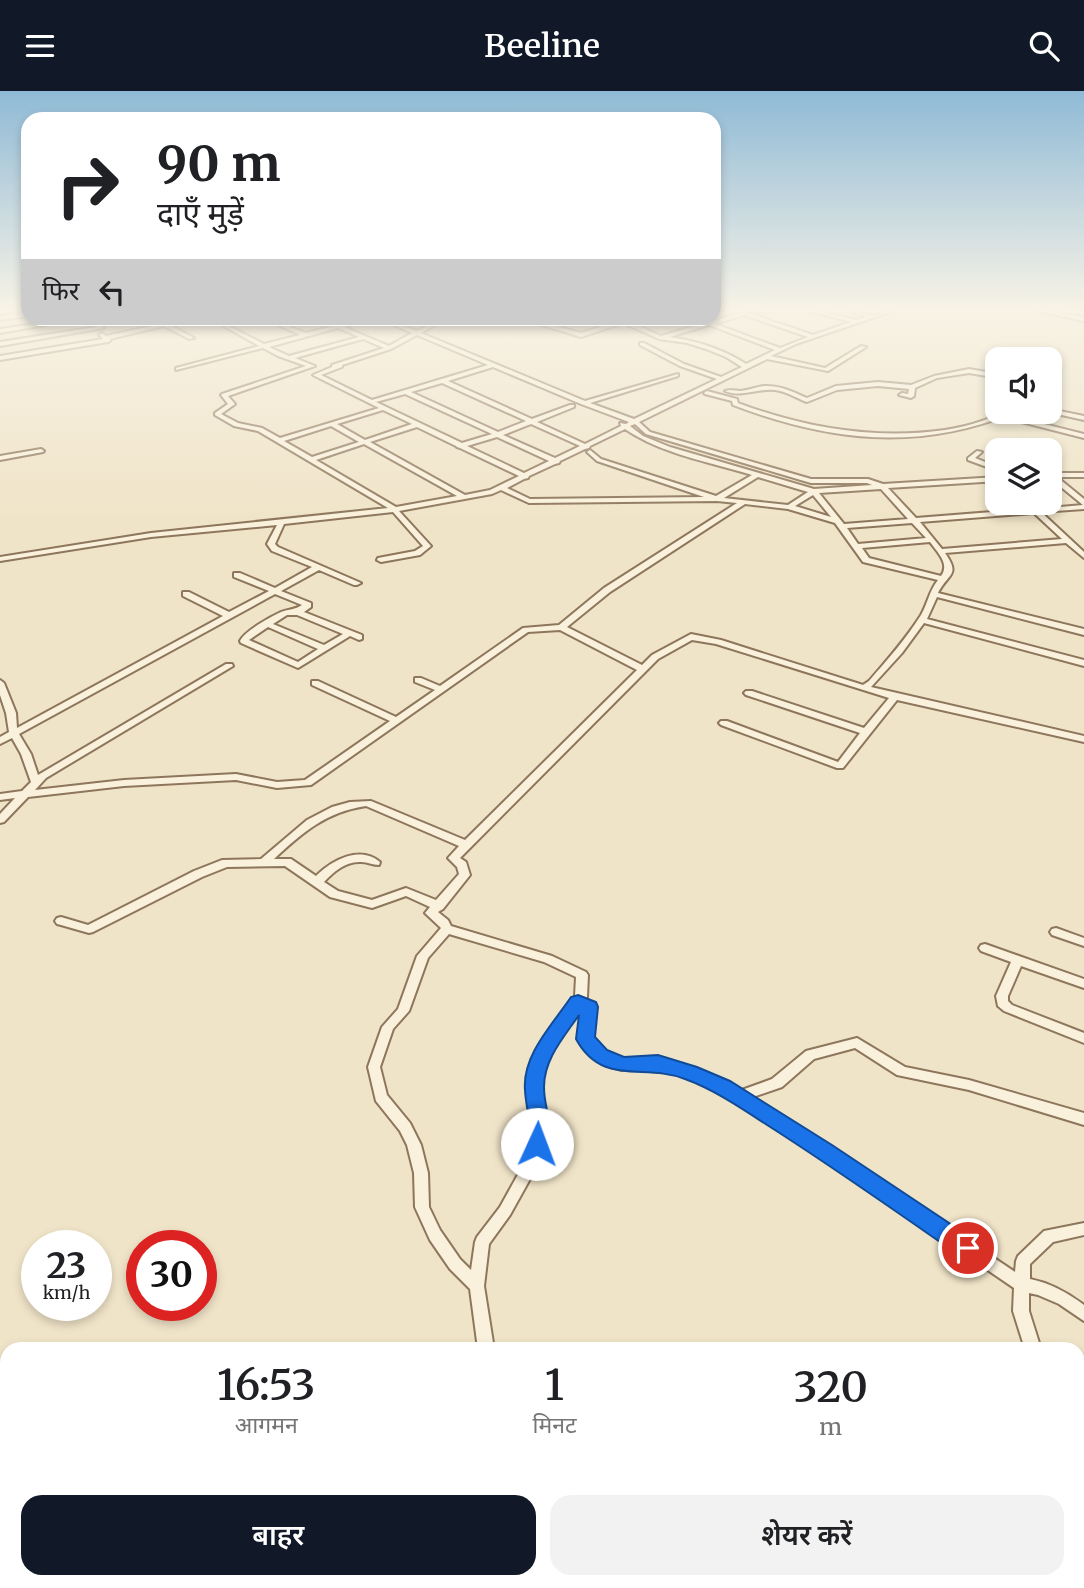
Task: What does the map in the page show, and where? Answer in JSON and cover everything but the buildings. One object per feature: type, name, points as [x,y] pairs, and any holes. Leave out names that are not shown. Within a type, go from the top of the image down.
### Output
[{"type":"street","points":[[269,380],[224,394],[232,404],[217,414],[236,425],[260,429],[394,509],[426,546],[425,550],[417,553],[381,560]]},
{"type":"street","points":[[326,380],[526,477]]},
{"type":"street","points":[[370,402],[447,380]]},
{"type":"street","points":[[518,380],[572,406],[635,426],[641,437],[668,448],[814,491],[985,480]]},
{"type":"street","points":[[524,380],[648,433],[795,477],[821,482],[868,481],[886,488],[950,564],[949,571],[934,590],[923,620],[881,672],[864,688]]},
{"type":"street","points":[[583,403],[660,380]]},
{"type":"street","points":[[635,426],[721,380]]},
{"type":"street","points":[[504,489],[731,380]]},
{"type":"street","points":[[716,388],[743,395],[764,388],[779,389],[807,400],[821,392],[860,385],[912,387],[929,380]]},
{"type":"street","points":[[443,381],[588,449],[599,460],[717,499],[789,507],[840,523],[914,521],[985,515]]},
{"type":"street","points":[[902,395],[911,395],[912,387]]},
{"type":"street","points":[[406,392],[557,462]]},
{"type":"street","points":[[707,393],[735,400],[735,404],[790,422],[868,434],[938,433],[985,422]]},
{"type":"street","points":[[459,446],[572,406]]},
{"type":"street","points":[[280,440],[381,408]]},
{"type":"street","points":[[1062,414],[1080,418],[1084,413]]},
{"type":"street","points":[[332,424],[464,497]]},
{"type":"street","points":[[1035,424],[1084,436]]},
{"type":"street","points":[[313,459],[416,425]]},
{"type":"street","points":[[0,559],[128,538],[394,509],[492,492],[532,481],[588,449]]},
{"type":"street","points":[[0,458],[41,451]]},
{"type":"street","points":[[979,452],[970,459],[985,464]]},
{"type":"street","points":[[1083,501],[1050,475],[1084,473]]},
{"type":"street","points":[[504,489],[521,499],[538,502],[717,499],[757,475]]},
{"type":"street","points":[[789,507],[814,491]]},
{"type":"street","points":[[814,491],[866,560],[942,579]]},
{"type":"street","points":[[1062,505],[1083,501]]},
{"type":"street","points":[[0,797],[124,783],[236,777],[277,785],[307,783],[527,631],[561,627],[607,590],[741,503]]},
{"type":"street","points":[[1040,515],[1084,556]]},
{"type":"street","points":[[282,521],[271,544],[275,549],[357,583]]},
{"type":"street","points":[[857,545],[931,540]]},
{"type":"street","points":[[941,551],[1068,541]]},
{"type":"street","points":[[0,741],[317,568]]},
{"type":"street","points":[[237,575],[308,605],[298,612]]},
{"type":"street","points":[[186,594],[228,615]]},
{"type":"street","points":[[934,594],[1084,632]]},
{"type":"street","points":[[289,611],[298,612],[354,635],[298,665],[245,643],[246,637],[267,624],[289,611]]},
{"type":"street","points":[[923,620],[1084,663]]},
{"type":"street","points":[[267,624],[325,649]]},
{"type":"street","points":[[561,627],[643,669]]},
{"type":"street","points":[[485,1342],[477,1286],[482,1242],[505,1211],[533,1161],[542,1128],[534,1088],[538,1061],[578,1002],[582,975],[548,959],[447,929],[444,923],[430,913],[465,875],[460,863],[453,858],[643,669],[673,645],[691,637],[718,642],[864,688],[1084,739]]},
{"type":"street","points":[[0,820],[36,782],[229,666]]},
{"type":"street","points":[[418,680],[441,689]]},
{"type":"street","points":[[0,683],[11,713],[13,732],[26,754],[36,782]]},
{"type":"street","points":[[315,683],[395,720]]},
{"type":"street","points":[[749,693],[866,731]]},
{"type":"street","points":[[724,723],[840,766],[895,696]]},
{"type":"street","points":[[264,862],[317,816],[352,804],[366,803],[466,845]]},
{"type":"street","points":[[316,883],[333,866],[352,859],[366,857],[375,862]]},
{"type":"street","points":[[61,921],[89,929],[198,873],[226,863],[287,862],[334,894],[372,904],[406,891],[439,906]]},
{"type":"street","points":[[447,929],[423,955],[403,1011],[388,1027],[374,1067],[381,1097],[405,1127],[414,1145],[421,1173],[422,1207],[435,1235],[455,1264],[477,1286]]},
{"type":"street","points":[[1056,932],[1084,942]]},
{"type":"street","points":[[985,948],[1084,985]]},
{"type":"street","points":[[1018,960],[1002,996],[1002,1003],[1008,1009],[1084,1038]]},
{"type":"street","points":[[578,1002],[589,1007],[586,1039],[600,1055],[622,1065],[658,1063],[690,1072],[739,1097],[1021,1284],[1040,1288],[1064,1299],[1084,1314]]},
{"type":"street","points":[[739,1097],[777,1083],[810,1055],[857,1043],[902,1071],[970,1085],[1084,1119]]},
{"type":"street","points":[[1031,1342],[1021,1311],[1023,1261],[1049,1236],[1084,1229]]},
{"type":"route","points":[[537,1144],[542,1128],[534,1088],[538,1061],[578,1002],[589,1007],[586,1039],[600,1055],[622,1065],[658,1063],[690,1072],[723,1087],[968,1248]]}]
